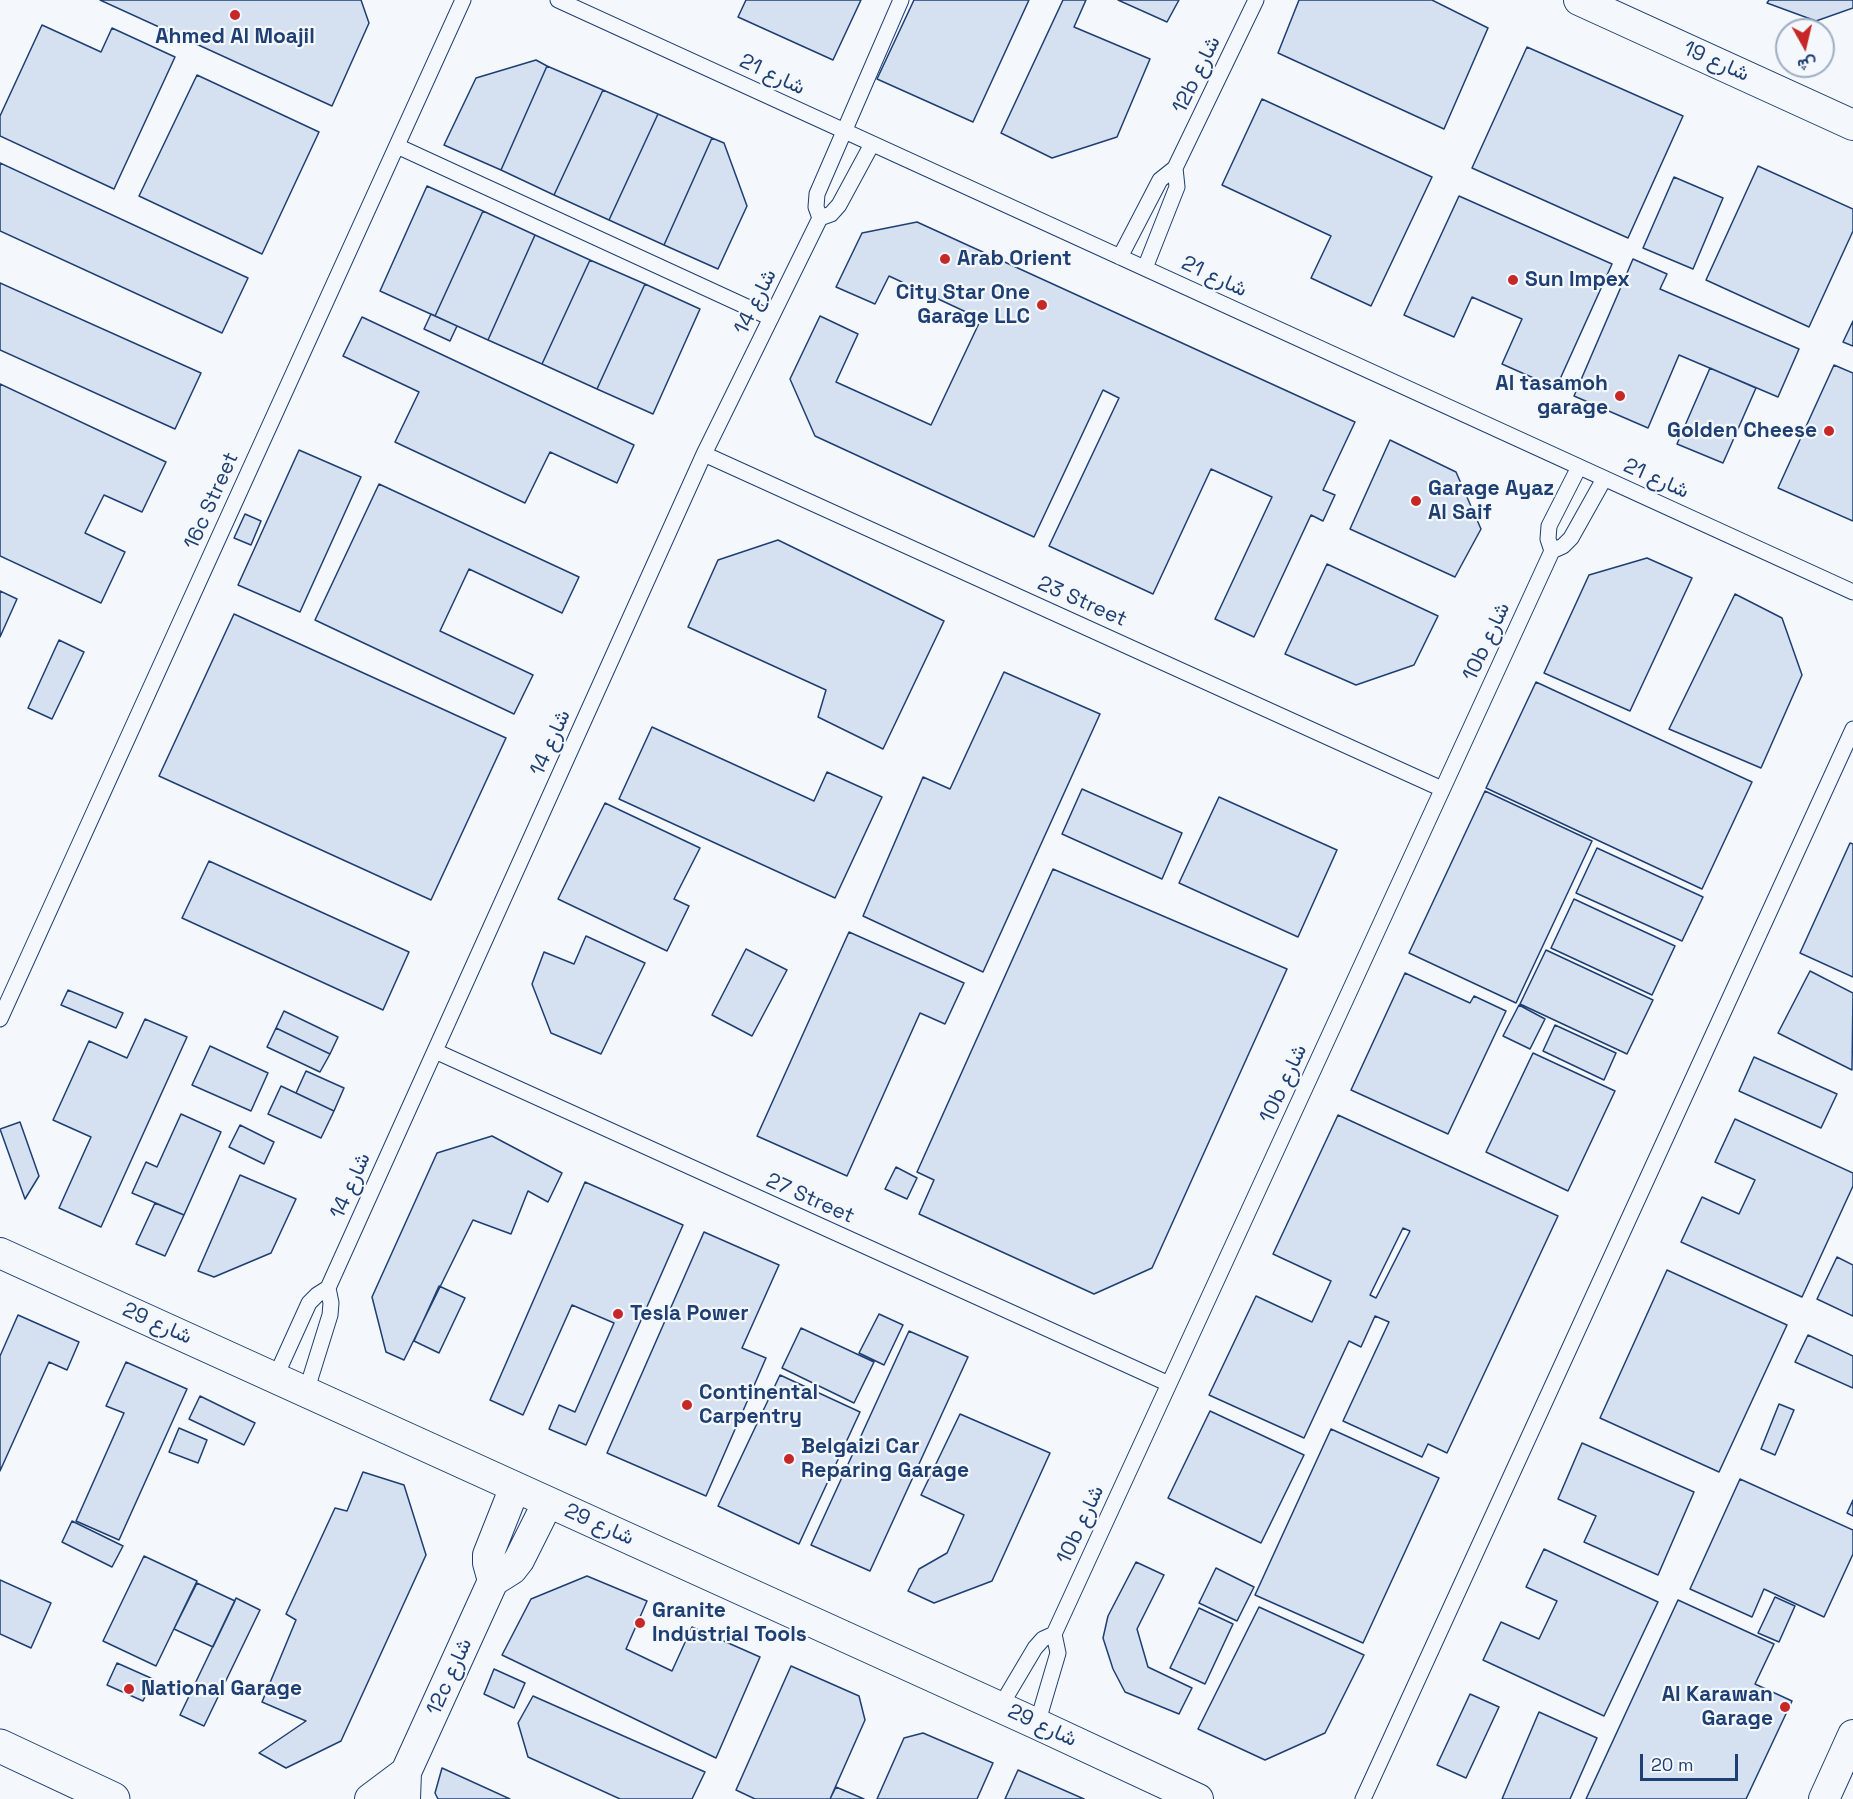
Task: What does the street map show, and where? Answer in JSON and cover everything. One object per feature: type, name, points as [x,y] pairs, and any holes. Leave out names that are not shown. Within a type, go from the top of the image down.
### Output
[{"type":"main road","points":[[0,1746],[113,1799]]},
{"type":"street","name":"شارع 19","points":[[1579,0],[1853,125]]},
{"type":"street","name":"شارع 29","points":[[0,1253],[1198,1799]]},
{"type":"street","points":[[493,1581],[488,1555],[515,1487]]},
{"type":"street","name":"12c شارع","points":[[370,1799],[405,1785],[493,1581],[512,1569],[519,1560],[548,1502]]},
{"type":"street","points":[[1824,1799],[1853,1735]]},
{"type":"lane","name":"16c Street","points":[[0,1019],[463,0]]},
{"type":"lane","name":"شارع 21","points":[[558,0],[1853,592]]},
{"type":"lane","name":"شارع 14","points":[[820,219],[816,207],[817,194],[901,0]]},
{"type":"lane","name":"12b شارع","points":[[1120,256],[1160,180],[1175,168],[1256,0]]},
{"type":"lane","name":"شارع 14","points":[[275,1378],[309,1303],[328,1288],[704,454],[820,219],[831,214],[839,206],[872,144]]},
{"type":"lane","points":[[396,146],[771,318]]},
{"type":"lane","name":"12b شارع","points":[[1145,268],[1177,187],[1175,168]]},
{"type":"lane","name":"23 Street","points":[[704,454],[1442,789]]},
{"type":"lane","name":"10b شارع","points":[[1000,1707],[1035,1648],[1043,1639],[1054,1634],[1552,550],[1548,538],[1549,526],[1579,467]]},
{"type":"lane","name":"10b شارع","points":[[1552,550],[1563,546],[1571,538],[1604,479]]},
{"type":"lane","points":[[1363,1799],[1853,729]]},
{"type":"lane","name":"27 Street","points":[[435,1051],[1169,1384]]},
{"type":"lane","name":"شارع 14","points":[[306,1392],[330,1316],[331,1303],[328,1288]]},
{"type":"lane","name":"10b شارع","points":[[1037,1724],[1058,1653],[1054,1634]]},
{"type":"building","points":[[100,0],[361,0],[369,23],[332,106]]},
{"type":"building","points":[[746,0],[861,0],[833,60],[738,17]]},
{"type":"building","points":[[914,0],[1029,0],[973,122],[877,79]]},
{"type":"building","points":[[1063,0],[1086,0],[1074,27],[1150,59],[1117,137],[1052,158],[1001,133]]},
{"type":"building","points":[[1118,0],[1179,0],[1167,22]]},
{"type":"building","points":[[1299,0],[1432,0],[1488,28],[1444,129],[1278,53]]},
{"type":"building","points":[[1769,0],[1853,0],[1853,8],[1825,18],[1808,18],[1767,3]]},
{"type":"building","points":[[42,25],[101,52],[112,28],[175,57],[114,189],[0,136],[0,116]]},
{"type":"building","points":[[1527,47],[1683,116],[1628,238],[1472,168]]},
{"type":"building","points":[[536,60],[547,66],[501,170],[444,145],[476,78]]},
{"type":"building","points":[[547,66],[603,90],[554,195],[501,170]]},
{"type":"building","points":[[197,75],[319,132],[262,254],[139,196]]},
{"type":"building","points":[[603,90],[658,114],[609,220],[554,195]]},
{"type":"building","points":[[1262,99],[1432,177],[1371,306],[1311,278],[1331,236],[1222,185]]},
{"type":"building","points":[[658,114],[712,138],[664,245],[609,220]]},
{"type":"building","points":[[712,138],[724,143],[747,206],[718,269],[664,245]]},
{"type":"building","points":[[0,163],[248,278],[222,333],[0,231]]},
{"type":"building","points":[[1758,166],[1853,209],[1853,231],[1809,327],[1706,280]]},
{"type":"building","points":[[1674,177],[1723,198],[1693,269],[1643,248]]},
{"type":"building","points":[[427,186],[483,211],[435,316],[380,291]]},
{"type":"building","name":"Sun Impex","points":[[1459,196],[1612,264],[1556,388],[1502,364],[1522,319],[1472,297],[1454,337],[1404,315]]},
{"type":"building","points":[[483,211],[535,235],[488,340],[435,316]]},
{"type":"building","points":[[917,222],[1355,422],[1323,490],[1335,495],[1323,521],[1311,515],[1254,637],[1215,619],[1272,497],[1211,469],[1153,594],[1049,546],[1119,398],[1103,390],[1034,537],[815,436],[790,379],[820,316],[858,334],[836,382],[931,425],[981,319],[889,276],[875,304],[836,287],[862,233]]},
{"type":"building","points":[[535,235],[590,260],[542,364],[488,340]]},
{"type":"building","points":[[1633,259],[1667,274],[1660,289],[1799,349],[1778,397],[1679,355],[1648,428],[1574,396]]},
{"type":"building","points":[[590,260],[645,284],[597,389],[542,364]]},
{"type":"building","points":[[0,283],[201,373],[175,429],[0,350]]},
{"type":"building","points":[[645,284],[700,309],[653,414],[597,389]]},
{"type":"building","points":[[431,314],[457,326],[450,341],[424,329]]},
{"type":"building","points":[[362,317],[634,445],[617,483],[550,452],[525,503],[395,442],[419,392],[343,356]]},
{"type":"building","points":[[1853,321],[1853,346],[1843,342]]},
{"type":"building","name":"Golden Cheese","points":[[1834,365],[1853,373],[1853,521],[1778,488]]},
{"type":"building","points":[[1710,368],[1756,388],[1723,463],[1677,444]]},
{"type":"building","points":[[0,384],[166,462],[142,512],[104,495],[85,533],[125,552],[101,603],[0,556]]},
{"type":"building","name":"Garage Ayaz Al Saif","points":[[1390,440],[1456,472],[1481,529],[1455,577],[1350,529]]},
{"type":"building","points":[[299,450],[361,477],[300,612],[238,585]]},
{"type":"building","points":[[379,484],[579,577],[562,613],[469,569],[440,631],[533,675],[514,714],[315,620]]},
{"type":"building","points":[[245,514],[261,521],[251,545],[234,538]]},
{"type":"building","points":[[778,540],[944,621],[883,749],[818,717],[826,690],[688,627],[718,560]]},
{"type":"building","points":[[1647,558],[1692,578],[1630,711],[1544,673],[1589,575]]},
{"type":"building","points":[[1327,564],[1438,616],[1414,665],[1356,685],[1285,654]]},
{"type":"building","points":[[0,591],[17,599],[0,637]]},
{"type":"building","points":[[1735,594],[1782,618],[1802,675],[1761,768],[1669,729]]},
{"type":"building","points":[[234,614],[506,738],[431,900],[159,776]]},
{"type":"building","points":[[59,640],[84,652],[52,719],[28,708]]},
{"type":"building","points":[[1004,672],[1100,714],[983,972],[863,916],[923,777],[950,789]]},
{"type":"building","points":[[1536,682],[1752,782],[1702,889],[1486,788]]},
{"type":"building","points":[[652,727],[814,801],[827,772],[882,797],[835,898],[619,799]]},
{"type":"building","points":[[1082,789],[1182,833],[1162,879],[1062,834]]},
{"type":"building","points":[[1485,791],[1592,841],[1516,1003],[1409,953]]},
{"type":"building","points":[[1219,797],[1337,850],[1298,937],[1179,883]]},
{"type":"building","points":[[605,803],[700,848],[674,899],[689,906],[667,951],[558,899]]},
{"type":"building","points":[[1850,843],[1853,844],[1853,977],[1800,953]]},
{"type":"building","points":[[1597,848],[1703,897],[1682,941],[1576,893]]},
{"type":"building","points":[[209,861],[409,952],[383,1010],[182,918]]},
{"type":"building","points":[[1053,869],[1287,969],[1152,1268],[1094,1294],[919,1214],[934,1180],[917,1172]]},
{"type":"building","points":[[1574,899],[1675,946],[1652,995],[1551,948]]},
{"type":"building","points":[[849,932],[964,983],[945,1024],[920,1013],[847,1176],[757,1136]]},
{"type":"building","points":[[586,936],[645,963],[601,1054],[551,1033],[532,984],[544,952],[574,964]]},
{"type":"building","points":[[746,949],[787,970],[752,1036],[712,1015]]},
{"type":"building","points":[[1546,950],[1653,1000],[1627,1054],[1520,1004]]},
{"type":"building","points":[[1810,971],[1853,993],[1852,1070],[1778,1033]]},
{"type":"building","points":[[1405,973],[1470,1003],[1474,996],[1506,1011],[1448,1134],[1351,1090]]},
{"type":"building","points":[[68,990],[123,1013],[116,1028],[61,1005]]},
{"type":"building","points":[[1519,1005],[1545,1019],[1530,1049],[1503,1036]]},
{"type":"building","points":[[284,1011],[338,1037],[330,1054],[276,1028]]},
{"type":"building","points":[[145,1019],[187,1037],[101,1227],[59,1208],[91,1137],[53,1120],[89,1041],[127,1058]]},
{"type":"building","points":[[1555,1025],[1616,1053],[1604,1080],[1543,1051]]},
{"type":"building","points":[[276,1028],[330,1054],[320,1072],[267,1047]]},
{"type":"building","points":[[210,1046],[268,1073],[251,1111],[192,1085]]},
{"type":"building","points":[[1533,1053],[1615,1091],[1568,1191],[1486,1152]]},
{"type":"building","points":[[1754,1057],[1837,1094],[1821,1128],[1739,1091]]},
{"type":"building","points":[[306,1071],[344,1088],[334,1111],[296,1093]]},
{"type":"building","points":[[281,1086],[334,1111],[321,1138],[268,1114]]},
{"type":"building","points":[[181,1114],[221,1132],[184,1215],[132,1193],[146,1162],[157,1167]]},
{"type":"building","points":[[1338,1115],[1558,1216],[1447,1453],[1428,1444],[1422,1457],[1343,1421],[1389,1322],[1375,1316],[1361,1347],[1349,1341],[1304,1438],[1209,1395],[1256,1296],[1312,1322],[1331,1281],[1273,1254]],"holes":[[[1403,1228],[1410,1231],[1376,1298],[1370,1295]]]},
{"type":"building","points":[[1735,1119],[1853,1173],[1853,1186],[1802,1297],[1681,1242],[1702,1197],[1739,1214],[1755,1180],[1715,1162]]},
{"type":"building","points":[[20,1122],[39,1176],[25,1199],[0,1129]]},
{"type":"building","points":[[240,1125],[274,1142],[264,1164],[229,1147]]},
{"type":"building","points":[[492,1136],[562,1173],[548,1202],[528,1191],[511,1234],[473,1220],[404,1360],[386,1352],[372,1297],[437,1153]]},
{"type":"building","points":[[896,1167],[917,1178],[907,1199],[885,1189]]},
{"type":"building","points":[[240,1175],[296,1199],[271,1253],[214,1277],[198,1271]]},
{"type":"building","name":"Tesla Power","points":[[585,1182],[683,1225],[586,1445],[549,1429],[559,1405],[575,1412],[614,1323],[572,1305],[523,1415],[490,1400]]},
{"type":"building","points":[[155,1203],[184,1215],[165,1256],[136,1244]]},
{"type":"building","name":"Continental Carpentry","points":[[704,1232],[779,1265],[742,1348],[766,1358],[706,1496],[607,1453]]},
{"type":"building","points":[[1837,1257],[1853,1265],[1853,1316],[1817,1299]]},
{"type":"building","points":[[1667,1270],[1787,1325],[1719,1472],[1600,1418]]},
{"type":"building","points":[[439,1286],[465,1298],[439,1353],[414,1341]]},
{"type":"building","points":[[879,1314],[903,1325],[884,1365],[859,1353]]},
{"type":"building","points":[[18,1315],[79,1342],[67,1370],[49,1362],[0,1471],[0,1356]]},
{"type":"building","points":[[801,1328],[874,1362],[854,1403],[782,1368]]},
{"type":"building","points":[[909,1331],[968,1357],[870,1571],[811,1545]]},
{"type":"building","points":[[1808,1335],[1853,1356],[1853,1388],[1795,1362]]},
{"type":"building","points":[[126,1362],[187,1389],[119,1540],[76,1521],[124,1413],[106,1406]]},
{"type":"building","name":"Belgaizi Car Reparing Garage","points":[[780,1375],[860,1412],[799,1544],[718,1506]]},
{"type":"building","points":[[200,1396],[255,1423],[244,1445],[189,1419]]},
{"type":"building","points":[[1779,1404],[1794,1410],[1775,1455],[1761,1449]]},
{"type":"building","points":[[1210,1411],[1304,1455],[1261,1543],[1168,1498]]},
{"type":"building","points":[[960,1414],[1050,1453],[992,1581],[934,1603],[908,1591],[919,1569],[947,1553],[964,1515],[921,1495]]},
{"type":"building","points":[[179,1428],[207,1440],[198,1463],[169,1452]]},
{"type":"building","points":[[1331,1429],[1439,1478],[1363,1643],[1255,1595]]},
{"type":"building","points":[[1582,1443],[1694,1492],[1658,1575],[1584,1542],[1596,1516],[1558,1499]]},
{"type":"building","points":[[363,1472],[404,1485],[426,1555],[341,1741],[286,1768],[259,1753],[306,1721],[262,1702],[296,1620],[286,1614],[335,1508],[347,1511]]},
{"type":"building","points":[[1740,1479],[1853,1530],[1853,1554],[1824,1617],[1764,1589],[1752,1617],[1690,1589]]},
{"type":"building","points":[[1853,1500],[1853,1516],[1847,1513]]},
{"type":"building","points":[[72,1521],[123,1546],[112,1567],[62,1542]]},
{"type":"building","points":[[1544,1549],[1658,1602],[1604,1716],[1483,1660],[1501,1622],[1539,1639],[1557,1601],[1526,1587]]},
{"type":"building","points":[[144,1556],[197,1581],[156,1666],[103,1641]]},
{"type":"building","points":[[1136,1562],[1164,1575],[1137,1629],[1148,1667],[1192,1688],[1179,1714],[1125,1692],[1113,1669],[1103,1638],[1108,1616]]},
{"type":"building","points":[[1216,1568],[1254,1587],[1237,1621],[1199,1603]]},
{"type":"building","points":[[587,1576],[647,1601],[626,1649],[672,1671],[692,1627],[760,1657],[716,1758],[502,1655],[531,1599]]},
{"type":"building","points":[[0,1580],[51,1603],[31,1648],[0,1634]]},
{"type":"building","points":[[197,1583],[235,1601],[213,1647],[174,1629]]},
{"type":"building","points":[[1775,1597],[1795,1606],[1779,1642],[1758,1633]]},
{"type":"building","points":[[236,1598],[260,1610],[204,1726],[180,1715]]},
{"type":"building","points":[[1678,1600],[1774,1644],[1755,1684],[1792,1701],[1746,1799],[1586,1799]]},
{"type":"building","points":[[1259,1607],[1364,1655],[1325,1733],[1265,1760],[1198,1729]]},
{"type":"building","points":[[1199,1608],[1233,1624],[1205,1684],[1170,1668]]},
{"type":"building","points":[[117,1663],[153,1679],[143,1701],[107,1685]]},
{"type":"building","points":[[791,1666],[859,1696],[865,1720],[830,1799],[755,1799],[736,1790]]},
{"type":"building","points":[[494,1669],[525,1683],[514,1708],[484,1694]]},
{"type":"building","points":[[1470,1694],[1499,1707],[1466,1778],[1437,1765]]},
{"type":"building","points":[[533,1696],[705,1772],[692,1799],[620,1799],[528,1757],[518,1723]]},
{"type":"building","points":[[1539,1712],[1597,1738],[1570,1799],[1502,1799]]},
{"type":"building","points":[[923,1733],[993,1763],[977,1799],[877,1799],[904,1738]]},
{"type":"building","points":[[442,1768],[510,1799],[438,1799],[435,1793]]},
{"type":"building","points":[[1018,1770],[1084,1799],[1005,1799]]},
{"type":"building","points":[[836,1787],[864,1799],[830,1799]]},
{"type":"place","name":"Ahmed Al Moajil","points":[[235,15]]},
{"type":"place","name":"Arab Orient","points":[[945,259]]},
{"type":"place","name":"Sun Impex","points":[[1513,280]]},
{"type":"place","name":"City Star One Garage LLC","points":[[1042,305]]},
{"type":"place","name":"Al tasamoh garage","points":[[1620,396]]},
{"type":"place","name":"Golden Cheese","points":[[1829,431]]},
{"type":"place","name":"Garage Ayaz Al Saif","points":[[1416,501]]},
{"type":"place","name":"Tesla Power","points":[[618,1314]]},
{"type":"place","name":"Continental Carpentry","points":[[687,1405]]},
{"type":"place","name":"Belgaizi Car Reparing Garage","points":[[789,1459]]},
{"type":"place","name":"Granite Industrial Tools","points":[[640,1623]]},
{"type":"place","name":"National Garage","points":[[129,1689]]},
{"type":"place","name":"Al Karawan Garage","points":[[1785,1707]]}]
